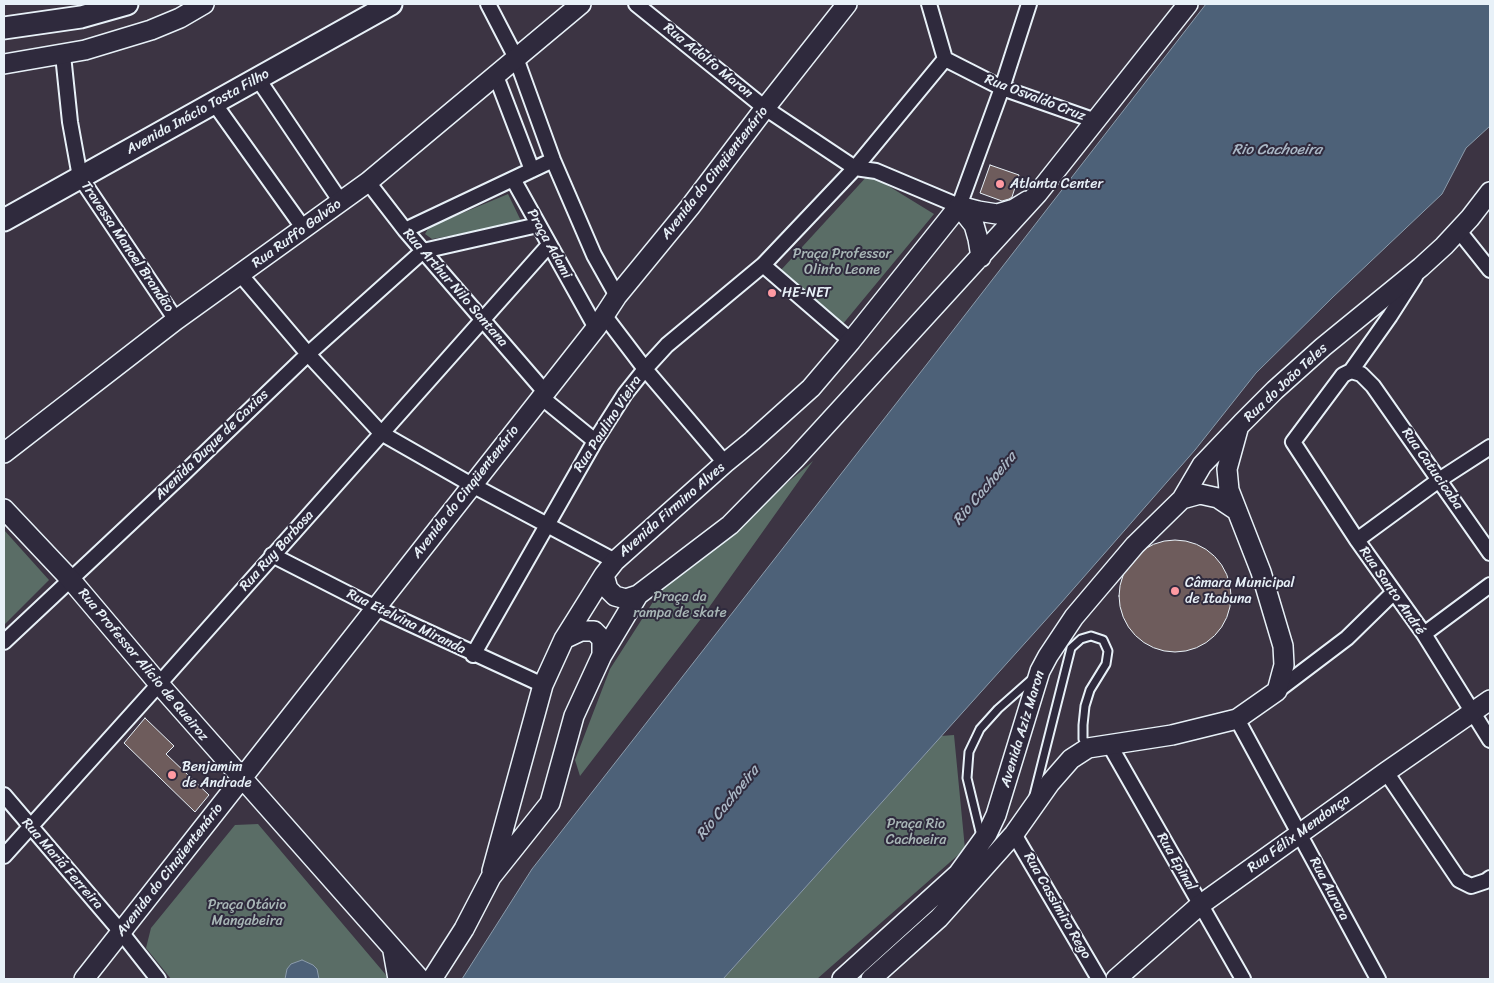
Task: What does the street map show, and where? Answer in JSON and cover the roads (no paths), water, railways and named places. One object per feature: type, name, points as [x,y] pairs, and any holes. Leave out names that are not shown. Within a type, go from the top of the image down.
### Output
[{"type":"main road","points":[[4,28],[70,11],[82,17],[127,4]]},
{"type":"main road","points":[[4,64],[85,50],[151,30],[180,18],[204,4]]},
{"type":"main road","name":"Avenida Inácio Tosta Filho","points":[[4,220],[392,4]]},
{"type":"main road","name":"Rua Ruffo Galvão","points":[[4,453],[176,320],[368,182],[581,4]]},
{"type":"main road","name":"Avenida do Cinqüentenário","points":[[84,979],[543,395],[600,322],[617,296],[690,207],[847,4]]},
{"type":"main road","points":[[959,206],[978,212],[998,214],[1014,210],[1038,193],[1188,4]]},
{"type":"main road","name":"Rua do João Teles","points":[[1277,691],[1284,665],[1283,646],[1261,572],[1229,490],[1228,469],[1239,426],[1275,390],[1323,347],[1421,267],[1459,231],[1490,192]]},
{"type":"main road","name":"Avenida Firmino Alves","points":[[490,877],[550,804],[574,716],[602,656],[638,595],[730,525],[747,508],[795,459],[1038,193]]},
{"type":"main road","points":[[959,206],[974,225],[981,257]]},
{"type":"main road","name":"Avenida Firmino Alves","points":[[432,979],[464,929],[490,877],[542,685],[564,639],[610,568],[725,463],[752,442],[811,388],[959,206]]},
{"type":"main road","name":"Avenida Aziz Maron","points":[[842,979],[958,874],[982,841],[996,815],[1040,672],[1051,650],[1074,617],[1135,545],[1182,499],[1202,465],[1239,426]]},
{"type":"main road","points":[[1182,499],[1200,494],[1218,498],[1236,510]]},
{"type":"main road","name":"Rua Professor Alício de Queiroz","points":[[4,509],[71,580],[242,779],[420,979]]},
{"type":"main road","points":[[610,568],[608,589],[615,596],[626,599],[638,595]]},
{"type":"main road","points":[[564,639],[581,631],[594,631],[602,639],[602,656]]},
{"type":"main road","points":[[871,979],[939,918],[1014,834],[1071,759],[1088,748],[1172,735],[1237,719],[1277,691]]},
{"type":"main road","name":"Rua Félix Mendonça","points":[[1116,979],[1200,905],[1490,700]]},
{"type":"main road","points":[[394,951],[398,979]]},
{"type":"street","points":[[488,4],[516,58],[553,160],[594,255],[617,296]]},
{"type":"street","name":"Rua Adolfo Maron","points":[[636,4],[765,108],[855,168]]},
{"type":"street","points":[[929,4],[945,59]]},
{"type":"street","points":[[855,168],[876,171],[959,206],[1002,88],[1029,4]]},
{"type":"street","name":"Travessa Manoel Brandão","points":[[63,55],[70,122],[80,177],[176,320]]},
{"type":"street","name":"Rua Osvaldo Cruz","points":[[945,59],[1002,88],[1096,121]]},
{"type":"street","name":"Rua Paulino Vieira","points":[[473,655],[594,441],[625,394],[645,368],[667,345],[763,264],[855,168],[945,59]]},
{"type":"street","points":[[496,76],[532,170]]},
{"type":"street","points":[[258,79],[341,202]]},
{"type":"street","points":[[214,103],[304,229]]},
{"type":"street","points":[[405,230],[553,160]]},
{"type":"street","name":"Praça Adami","points":[[513,179],[549,245],[600,322],[645,368],[725,463]]},
{"type":"street","name":"Rua Arthur Nilo Santana","points":[[368,182],[405,230],[543,395],[594,441]]},
{"type":"street","points":[[424,251],[538,225]]},
{"type":"street","points":[[1459,231],[1490,270]]},
{"type":"street","name":"Rua Ruy Barbosa","points":[[4,856],[549,245]]},
{"type":"street","name":"Avenida Duque de Caxias","points":[[4,642],[308,354],[424,251]]},
{"type":"street","points":[[763,264],[851,341]]},
{"type":"street","points":[[1351,372],[1421,267]]},
{"type":"street","points":[[240,274],[308,354],[381,434],[546,523],[610,568]]},
{"type":"street","name":"Rua Catucicaba","points":[[1351,372],[1361,374],[1373,386],[1490,553]]},
{"type":"street","name":"Rua Santo André","points":[[1351,372],[1343,375],[1336,383],[1293,442],[1393,593],[1424,634],[1490,740]]},
{"type":"street","points":[[1357,540],[1439,480],[1490,447]]},
{"type":"street","name":"Rua Etelvina Miranda","points":[[272,555],[473,655],[542,685]]},
{"type":"street","points":[[1424,634],[1490,585]]},
{"type":"street","points":[[1277,691],[1346,638],[1393,593]]},
{"type":"street","name":"Rua Aurora","points":[[1237,719],[1378,979]]},
{"type":"street","name":"Rua Epinal","points":[[1109,744],[1243,979]]},
{"type":"street","points":[[1386,772],[1459,880],[1471,886],[1490,878]]},
{"type":"street","name":"Rua Mariá Ferreira","points":[[4,795],[121,932],[158,979]]},
{"type":"street","name":"Rua Cassimiro Rego","points":[[1014,834],[1099,979]]},
{"type":"lane","points":[[1031,810],[1071,648],[1081,639],[1092,636],[1103,640],[1108,651],[1106,664],[1090,690],[1085,706],[1083,739],[1088,748]]},
{"type":"lane","points":[[982,841],[967,778],[969,752],[980,730],[998,709],[1040,672]]},
{"type":"water","name":"Rio Cachoeira","points":[[1206,4],[1490,4],[1490,126],[1466,148],[1442,194],[1256,373],[1195,450],[1061,603],[723,979],[462,979],[532,869]]},
{"type":"water","points":[[302,960],[317,969],[319,979],[285,979],[287,969],[291,964]]},
{"type":"place","name":"Atlanta Center","points":[[1000,184]]},
{"type":"place","name":"HE-NET","points":[[772,293]]},
{"type":"place","name":"Câmara Municipal de Itabuna","points":[[1175,591]]},
{"type":"place","name":"Benjamim de Andrade","points":[[172,775]]},
{"type":"park label","name":"Praça Professor Olinto Leone","points":[[842,262]]},
{"type":"park label","name":"Praça da rampa de skate","points":[[680,606]]},
{"type":"park label","name":"Praça Rio Cachoeira","points":[[916,832]]},
{"type":"park label","name":"Praça Otávio Mangabeira","points":[[247,914]]}]
